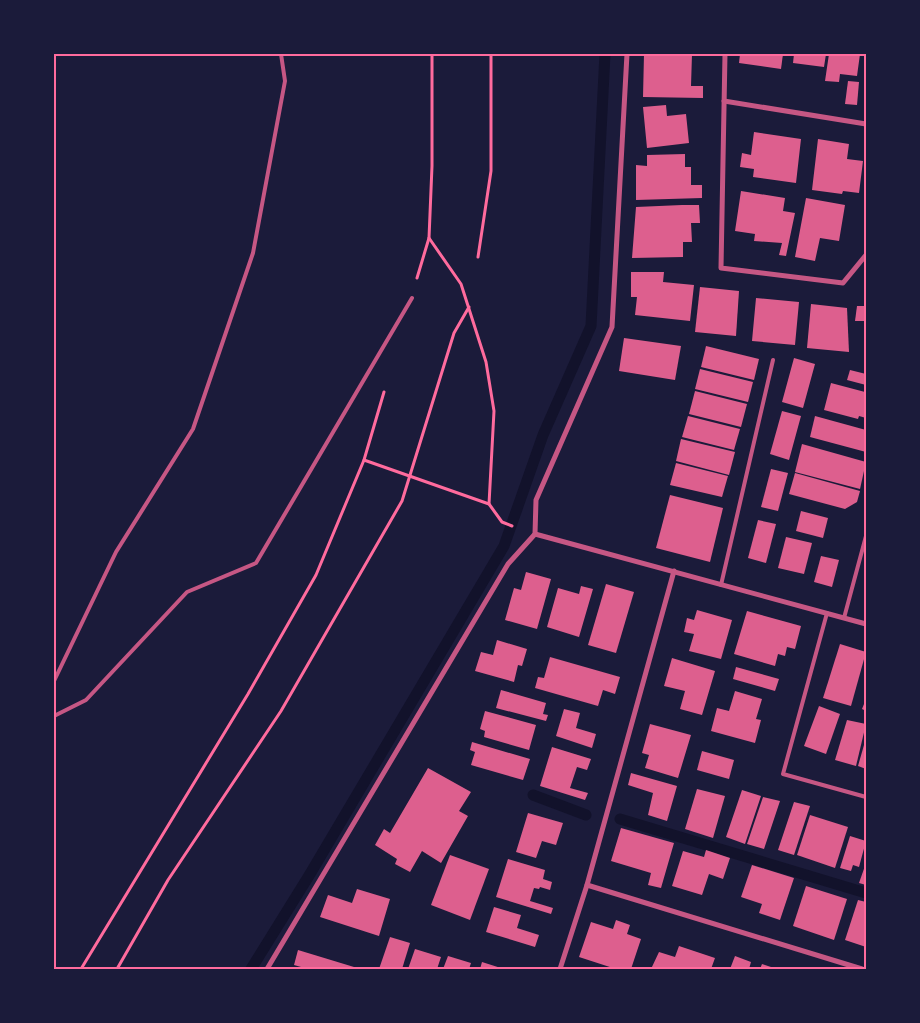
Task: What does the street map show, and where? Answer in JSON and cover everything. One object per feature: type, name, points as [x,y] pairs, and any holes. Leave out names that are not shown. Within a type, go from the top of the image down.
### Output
[{"type":"street","points":[[267,969],[508,564],[535,534],[536,500],[612,327],[627,54]]},
{"type":"street","points":[[725,54],[721,268],[843,283],[866,255]]},
{"type":"street","points":[[724,101],[866,124]]},
{"type":"street","points":[[535,534],[866,624]]},
{"type":"street","points":[[560,969],[587,885],[674,571]]},
{"type":"street","points":[[587,885],[862,969]]},
{"type":"lane","points":[[54,681],[116,552],[193,429],[253,253],[285,81],[281,54]]},
{"type":"lane","points":[[54,716],[86,700],[187,592],[256,563],[412,298]]},
{"type":"lane","points":[[721,585],[773,360]]},
{"type":"lane","points":[[844,618],[866,536]]},
{"type":"lane","points":[[827,613],[783,774],[866,796]]},
{"type":"path","points":[[478,257],[491,171],[491,54]]},
{"type":"path","points":[[429,238],[461,284],[486,362],[494,411],[489,504]]},
{"type":"path","points":[[117,969],[168,880],[286,702],[402,501],[454,333],[469,307]]},
{"type":"path","points":[[364,460],[489,504],[502,522]]},
{"type":"building","points":[[644,54],[692,54],[691,86],[703,86],[703,98],[643,97]]},
{"type":"building","points":[[740,54],[783,54],[781,69],[739,63]]},
{"type":"building","points":[[794,54],[826,54],[824,67],[793,63]]},
{"type":"building","points":[[829,54],[860,54],[857,76],[840,74],[839,82],[825,81]]},
{"type":"building","points":[[848,81],[859,82],[857,105],[845,104]]},
{"type":"building","points":[[666,105],[667,116],[686,114],[689,143],[647,148],[643,107]]},
{"type":"building","points":[[754,132],[801,139],[796,183],[753,177],[754,169],[740,167],[742,153],[751,155]]},
{"type":"building","points":[[818,139],[849,144],[847,159],[863,161],[859,193],[843,191],[842,194],[812,190]]},
{"type":"building","points":[[685,154],[685,167],[691,167],[691,185],[702,185],[702,198],[636,200],[636,165],[647,166],[647,155]]},
{"type":"building","points":[[741,191],[785,198],[783,211],[795,213],[786,256],[779,255],[782,243],[754,241],[755,234],[735,231]]},
{"type":"building","points":[[806,198],[845,205],[839,241],[820,238],[815,261],[795,257]]},
{"type":"building","points":[[699,205],[700,223],[691,223],[692,242],[683,242],[683,257],[632,258],[636,207]]},
{"type":"building","points":[[631,272],[664,272],[663,282],[694,285],[690,321],[635,315],[637,297],[631,297]]},
{"type":"building","points":[[700,287],[739,291],[736,336],[695,332]]},
{"type":"building","points":[[756,298],[799,302],[795,345],[752,341]]},
{"type":"building","points":[[811,304],[847,308],[849,352],[807,348]]},
{"type":"building","points":[[857,306],[866,306],[866,321],[855,321]]},
{"type":"building","points":[[624,338],[681,346],[675,380],[619,371]]},
{"type":"building","points":[[706,346],[759,359],[754,380],[701,367]]},
{"type":"building","points":[[794,358],[815,364],[803,408],[782,402]]},
{"type":"building","points":[[700,369],[753,382],[748,402],[695,389]]},
{"type":"building","points":[[850,370],[866,374],[866,385],[847,380]]},
{"type":"building","points":[[831,383],[865,392],[866,418],[859,416],[858,419],[824,410]]},
{"type":"building","points":[[695,391],[747,404],[741,427],[689,414]]},
{"type":"building","points":[[782,411],[801,416],[789,460],[770,454]]},
{"type":"building","points":[[688,416],[740,429],[734,450],[682,437]]},
{"type":"building","points":[[815,416],[866,430],[866,452],[810,437]]},
{"type":"building","points":[[681,439],[735,452],[729,475],[676,461]]},
{"type":"building","points":[[802,444],[866,462],[860,489],[795,472]]},
{"type":"building","points":[[676,463],[728,476],[722,497],[670,485]]},
{"type":"building","points":[[771,469],[788,473],[778,511],[761,507]]},
{"type":"building","points":[[795,473],[860,491],[857,502],[845,509],[789,494]]},
{"type":"building","points":[[670,495],[723,508],[710,562],[656,548]]},
{"type":"building","points":[[801,511],[828,518],[823,538],[796,531]]},
{"type":"building","points":[[758,520],[776,524],[766,563],[748,558]]},
{"type":"building","points":[[786,537],[812,543],[804,574],[778,568]]},
{"type":"building","points":[[821,556],[839,560],[832,587],[814,582]]},
{"type":"building","points":[[526,572],[551,579],[537,629],[505,620],[514,588],[521,590]]},
{"type":"building","points":[[606,584],[634,592],[616,653],[588,645]]},
{"type":"building","points":[[581,586],[593,589],[579,637],[547,627],[558,588],[579,594]]},
{"type":"building","points":[[697,610],[732,620],[721,659],[689,651],[694,634],[684,632],[687,618],[694,620]]},
{"type":"building","points":[[747,611],[801,626],[795,649],[787,647],[785,656],[778,654],[775,666],[734,654]]},
{"type":"building","points":[[497,640],[527,649],[522,666],[518,665],[514,682],[475,671],[481,652],[493,655]]},
{"type":"building","points":[[840,644],[866,652],[851,706],[823,698]]},
{"type":"building","points":[[550,657],[620,677],[615,694],[603,690],[598,706],[535,688],[538,677],[544,678]]},
{"type":"building","points":[[672,658],[715,671],[702,715],[680,709],[685,691],[664,686]]},
{"type":"building","points":[[736,667],[779,679],[775,691],[733,679]]},
{"type":"building","points":[[501,690],[546,703],[543,714],[548,715],[546,721],[496,708]]},
{"type":"building","points":[[735,691],[762,699],[756,719],[761,720],[755,743],[711,731],[717,708],[729,711]]},
{"type":"building","points":[[866,699],[866,711],[862,709]]},
{"type":"building","points":[[819,706],[840,714],[826,754],[804,746]]},
{"type":"building","points":[[564,709],[580,713],[576,728],[596,734],[592,748],[556,736]]},
{"type":"building","points":[[485,711],[536,725],[529,750],[484,737],[485,731],[480,729]]},
{"type":"building","points":[[847,720],[866,724],[856,766],[835,760]]},
{"type":"building","points":[[650,724],[691,735],[678,778],[645,768],[649,755],[642,753]]},
{"type":"building","points":[[866,738],[866,769],[858,766]]},
{"type":"building","points":[[472,742],[530,759],[523,780],[471,765],[475,752],[470,750]]},
{"type":"building","points":[[552,747],[591,759],[587,770],[577,767],[570,788],[588,793],[585,800],[540,786]]},
{"type":"building","points":[[702,751],[734,760],[729,779],[697,770]]},
{"type":"building","points":[[428,768],[471,792],[459,811],[468,816],[441,863],[422,851],[410,872],[395,864],[397,859],[375,845],[384,829],[390,833]]},
{"type":"building","points":[[631,773],[677,786],[667,821],[648,815],[653,793],[628,785]]},
{"type":"building","points":[[697,789],[725,796],[713,838],[685,829]]},
{"type":"building","points":[[742,790],[761,796],[745,844],[726,837]]},
{"type":"building","points":[[763,797],[780,801],[764,849],[747,844]]},
{"type":"building","points":[[794,802],[810,806],[794,855],[778,850]]},
{"type":"building","points":[[528,813],[563,823],[556,845],[542,841],[536,858],[516,852]]},
{"type":"building","points":[[810,815],[848,827],[835,868],[797,855]]},
{"type":"building","points":[[621,828],[674,843],[661,888],[648,885],[651,873],[611,861]]},
{"type":"building","points":[[850,836],[866,841],[859,867],[853,865],[851,871],[840,868]]},
{"type":"building","points":[[706,850],[730,858],[723,879],[709,874],[702,895],[672,886],[683,851],[704,857]]},
{"type":"building","points":[[450,855],[489,869],[470,920],[431,905]]},
{"type":"building","points":[[508,859],[545,870],[543,879],[552,882],[550,890],[540,887],[539,889],[534,888],[530,901],[553,908],[551,914],[496,897]]},
{"type":"building","points":[[866,863],[866,885],[859,883]]},
{"type":"building","points":[[752,865],[794,878],[780,920],[759,913],[762,904],[741,897]]},
{"type":"building","points":[[806,886],[847,899],[834,940],[793,926]]},
{"type":"building","points":[[357,889],[390,899],[379,936],[320,917],[328,895],[352,903]]},
{"type":"building","points":[[858,900],[866,902],[866,947],[845,940]]},
{"type":"building","points":[[494,907],[521,915],[517,928],[539,935],[535,947],[486,932]]},
{"type":"building","points":[[616,920],[630,925],[627,934],[641,939],[631,969],[616,969],[579,957],[591,922],[613,929]]},
{"type":"building","points":[[390,937],[410,943],[402,969],[379,969]]},
{"type":"building","points":[[679,946],[715,958],[711,969],[651,969],[659,952],[675,957]]},
{"type":"building","points":[[415,949],[441,957],[437,969],[408,969]]},
{"type":"building","points":[[298,950],[360,969],[308,969],[294,965]]},
{"type":"building","points":[[448,956],[471,963],[469,969],[443,969]]},
{"type":"building","points":[[735,956],[751,962],[749,969],[730,969]]},
{"type":"building","points":[[482,962],[504,969],[480,969]]},
{"type":"building","points":[[762,964],[777,969],[760,969]]},
{"type":"waterway","points":[[251,969],[310,874],[504,546],[543,435],[591,326],[605,54]]},
{"type":"waterway","points":[[533,795],[586,815]]},
{"type":"waterway","points":[[620,819],[866,893]]}]
